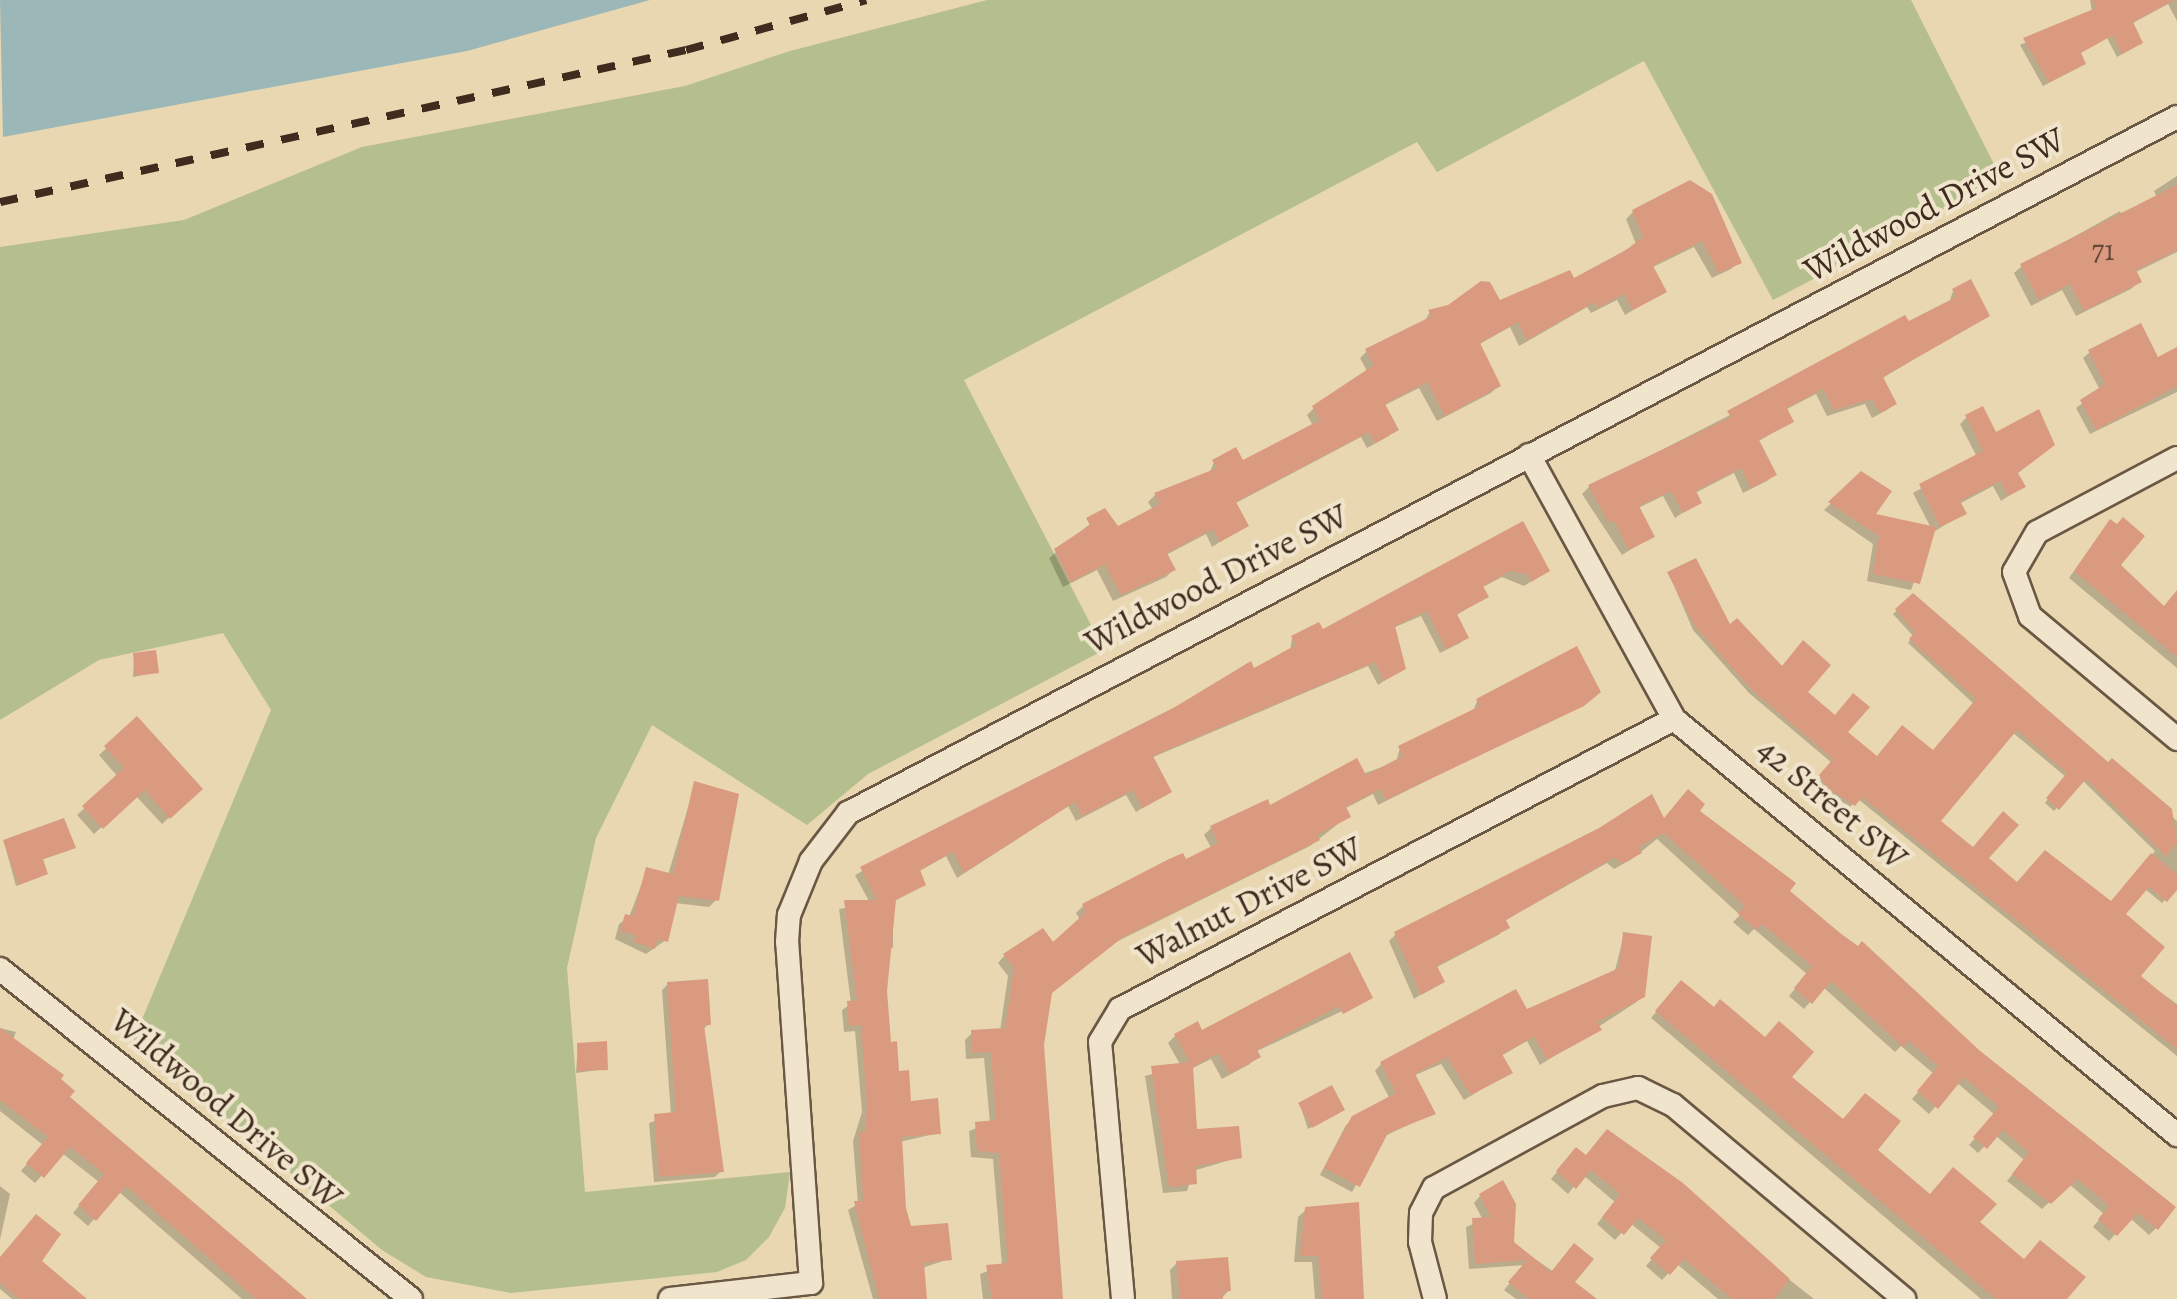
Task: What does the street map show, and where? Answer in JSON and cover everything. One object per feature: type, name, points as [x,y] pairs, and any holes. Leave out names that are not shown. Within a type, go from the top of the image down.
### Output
[{"type":"street","name":"Wildwood Drive SW","points":[[670,1299],[812,1291],[787,942],[789,915],[810,861],[848,813],[2177,117]]},
{"type":"street","name":"42 Street SW","points":[[1529,455],[1674,719],[2177,1135]]},
{"type":"street","points":[[2177,458],[2037,532],[2014,572],[2030,616],[2177,739]]},
{"type":"street","name":"Walnut Drive SW","points":[[1123,1299],[1100,1042],[1120,1009],[1674,719]]},
{"type":"street","name":"Wildwood Drive SW","points":[[0,969],[411,1299]]},
{"type":"street","points":[[1436,1299],[1420,1242],[1421,1213],[1434,1188],[1603,1096],[1638,1088],[1673,1105],[1904,1299]]},
{"type":"green space","points":[[987,0],[1911,0],[2002,180],[1773,300],[1644,61],[1437,172],[1417,142],[964,380],[1104,650],[868,774],[807,825],[652,725],[596,838],[567,968],[585,1192],[790,1172],[785,1208],[769,1237],[746,1260],[717,1272],[511,1293],[426,1277],[382,1250],[133,1041],[271,710],[223,633],[99,660],[0,720],[0,247],[184,220],[362,147],[685,86],[790,51]]},
{"type":"water","points":[[0,0],[650,0],[467,51],[3,137]]},
{"type":"building","points":[[2092,0],[2175,0],[2133,22],[2143,43],[2122,54],[2113,35],[2081,53],[2086,64],[2049,82],[2023,38],[2096,8]]},
{"type":"building","points":[[1690,180],[1712,194],[1742,263],[1719,273],[1702,241],[1653,266],[1667,292],[1633,310],[1624,294],[1598,308],[1595,302],[1527,340],[1518,322],[1480,343],[1501,386],[1445,416],[1427,382],[1385,404],[1399,430],[1375,443],[1369,432],[1236,502],[1249,526],[1220,542],[1213,529],[1167,553],[1176,570],[1121,595],[1105,564],[1071,582],[1054,549],[1090,525],[1086,518],[1105,508],[1118,526],[1160,504],[1154,493],[1217,468],[1212,460],[1236,447],[1243,460],[1320,420],[1312,406],[1374,365],[1365,349],[1432,316],[1428,310],[1448,305],[1481,281],[1490,282],[1500,300],[1570,270],[1574,278],[1626,250],[1643,237],[1632,210]]},
{"type":"building","points":[[2177,185],[2177,250],[2136,270],[2142,282],[2084,311],[2070,284],[2039,300],[2020,264]]},
{"type":"building","points":[[1971,279],[1990,316],[1883,377],[1897,404],[1880,413],[1872,399],[1834,410],[1823,389],[1787,408],[1794,422],[1759,440],[1777,475],[1751,488],[1741,468],[1696,491],[1702,503],[1683,513],[1671,491],[1639,506],[1655,537],[1629,550],[1614,521],[1609,523],[1588,485],[1731,417],[1727,411],[1905,315],[1909,321],[1956,297],[1952,289]]},
{"type":"building","points":[[2141,323],[2158,357],[2177,347],[2177,386],[2096,430],[2080,400],[2105,384],[2088,350]]},
{"type":"building","points":[[1983,406],[1996,432],[2039,409],[2055,445],[2018,473],[2026,487],[2008,496],[2000,481],[1960,501],[1967,514],[1940,527],[1919,484],[1983,451],[1965,415]]},
{"type":"building","points":[[1861,471],[1892,491],[1876,514],[1936,527],[1920,584],[1873,574],[1879,536],[1828,502]]},
{"type":"building","points":[[2123,517],[2145,536],[2121,565],[2164,606],[2177,590],[2177,657],[2074,571],[2110,519],[2117,524]]},
{"type":"building","points":[[1523,521],[1550,571],[1531,582],[1527,574],[1510,571],[1483,586],[1489,597],[1457,614],[1469,638],[1446,649],[1427,611],[1395,626],[1406,669],[1384,681],[1375,662],[1153,756],[1172,792],[1143,808],[1133,790],[1082,816],[1075,802],[964,873],[953,852],[920,870],[926,885],[896,900],[887,991],[891,1042],[897,1041],[899,1071],[909,1070],[911,1101],[938,1098],[941,1134],[902,1137],[906,1208],[911,1226],[948,1223],[952,1260],[924,1263],[927,1299],[879,1299],[854,1201],[863,1201],[859,1132],[865,1131],[867,1105],[861,1025],[849,1026],[847,1001],[857,1000],[844,900],[877,900],[860,867],[1175,707],[1251,661],[1254,668],[1296,645],[1291,636],[1319,622],[1323,629]]},
{"type":"building","points":[[1696,558],[1730,624],[1737,618],[1782,666],[1803,640],[1831,665],[1808,692],[1835,715],[1853,693],[1870,707],[1848,732],[1877,756],[1902,725],[1933,750],[1976,699],[1909,639],[1915,632],[1895,609],[1913,593],[2108,762],[2112,758],[2172,809],[2177,843],[2166,856],[2086,779],[2059,810],[2046,798],[2067,773],[2017,730],[1941,821],[1973,847],[2003,811],[2019,825],[1989,858],[2017,882],[2045,850],[2111,901],[2151,853],[2177,874],[2177,890],[2167,902],[2149,887],[2126,914],[2165,947],[2141,976],[2177,1006],[2177,1049],[1862,797],[1855,806],[1828,788],[1819,775],[1833,759],[1752,690],[1694,625],[1667,572]]},
{"type":"building","points":[[1577,646],[1601,692],[1584,706],[1386,800],[1380,789],[1346,807],[1351,817],[1317,835],[1320,840],[1122,938],[1052,993],[1044,1045],[1063,1299],[992,1299],[986,1265],[1008,1263],[999,1153],[977,1151],[975,1122],[996,1120],[991,1052],[972,1053],[971,1030],[1005,1028],[1014,968],[1003,954],[1043,928],[1053,942],[1086,912],[1082,904],[1169,859],[1183,853],[1186,859],[1218,843],[1210,826],[1268,799],[1270,805],[1357,758],[1366,775],[1403,756],[1398,746],[1480,706],[1476,699]]},
{"type":"building","points":[[156,650],[159,673],[135,676],[133,653]]},
{"type":"building","points":[[137,716],[203,789],[170,819],[145,790],[103,829],[82,806],[124,768],[104,746]]},
{"type":"building","points":[[694,781],[739,794],[719,901],[679,896],[668,942],[657,939],[655,949],[634,942],[636,935],[620,931],[625,914],[633,916],[646,867],[673,874]]},
{"type":"building","points":[[1688,789],[1705,804],[1700,811],[1796,883],[1790,891],[1858,946],[1862,941],[1979,1050],[2176,1207],[2158,1230],[2138,1213],[2117,1236],[2098,1219],[2109,1206],[2078,1179],[2051,1204],[2012,1174],[2029,1152],[2003,1130],[1987,1149],[1973,1137],[1999,1107],[1964,1077],[1938,1109],[1917,1091],[1938,1066],[1909,1041],[1903,1047],[1831,981],[1812,1004],[1794,988],[1812,966],[1762,924],[1757,930],[1738,914],[1745,906],[1664,833],[1639,847],[1642,853],[1622,864],[1615,857],[1506,920],[1510,928],[1437,966],[1445,982],[1421,995],[1394,932],[1599,828],[1652,794],[1664,818]]},
{"type":"building","points":[[64,818],[76,848],[43,859],[48,874],[19,885],[3,840]]},
{"type":"building","points":[[1623,932],[1652,936],[1645,997],[1597,1022],[1602,1030],[1547,1060],[1534,1037],[1502,1054],[1513,1073],[1471,1095],[1447,1057],[1415,1074],[1436,1114],[1388,1133],[1360,1187],[1324,1168],[1352,1116],[1396,1093],[1380,1062],[1516,989],[1527,1009],[1619,968]]},
{"type":"building","points":[[1350,952],[1373,998],[1343,1014],[1339,1006],[1257,1050],[1261,1057],[1230,1074],[1218,1053],[1193,1067],[1197,1129],[1239,1126],[1242,1158],[1196,1166],[1197,1184],[1169,1187],[1151,1066],[1190,1062],[1174,1034],[1198,1021],[1202,1030]]},
{"type":"building","points":[[708,979],[711,1025],[704,1025],[724,1172],[659,1177],[654,1114],[676,1112],[667,982]]},
{"type":"building","points":[[1681,980],[1714,1007],[1720,999],[1765,1037],[1779,1021],[1793,1033],[1814,1052],[1792,1077],[1843,1119],[1865,1093],[1901,1121],[1878,1150],[1930,1194],[1953,1167],[1997,1204],[1980,1222],[2024,1259],[2040,1240],[2086,1277],[2067,1299],[1996,1299],[1655,1011]]},
{"type":"building","points":[[0,1028],[64,1075],[61,1079],[75,1091],[70,1097],[307,1299],[256,1299],[126,1186],[96,1221],[78,1205],[104,1174],[70,1147],[44,1178],[26,1163],[48,1137],[0,1100]]},
{"type":"building","points":[[607,1041],[608,1070],[578,1071],[577,1043]]},
{"type":"building","points":[[1332,1085],[1345,1110],[1312,1128],[1298,1103]]},
{"type":"building","points":[[1607,1129],[1683,1183],[1790,1279],[1774,1299],[1732,1299],[1684,1259],[1670,1275],[1650,1258],[1666,1240],[1638,1218],[1624,1235],[1602,1217],[1620,1194],[1591,1170],[1576,1189],[1556,1171],[1576,1147],[1586,1155]]},
{"type":"building","points":[[1503,1180],[1516,1204],[1514,1242],[1551,1272],[1574,1243],[1594,1259],[1575,1282],[1597,1299],[1529,1299],[1508,1282],[1527,1260],[1475,1264],[1472,1218],[1491,1217],[1479,1194]]},
{"type":"building","points":[[1359,1202],[1364,1299],[1322,1299],[1318,1256],[1300,1256],[1305,1207]]},
{"type":"building","points":[[36,1214],[61,1234],[42,1261],[87,1299],[19,1299],[0,1283],[0,1257]]},
{"type":"building","points":[[1228,1257],[1231,1291],[1223,1292],[1223,1299],[1180,1299],[1176,1261]]},
{"type":"railway","points":[[0,202],[686,50],[866,0]]}]
